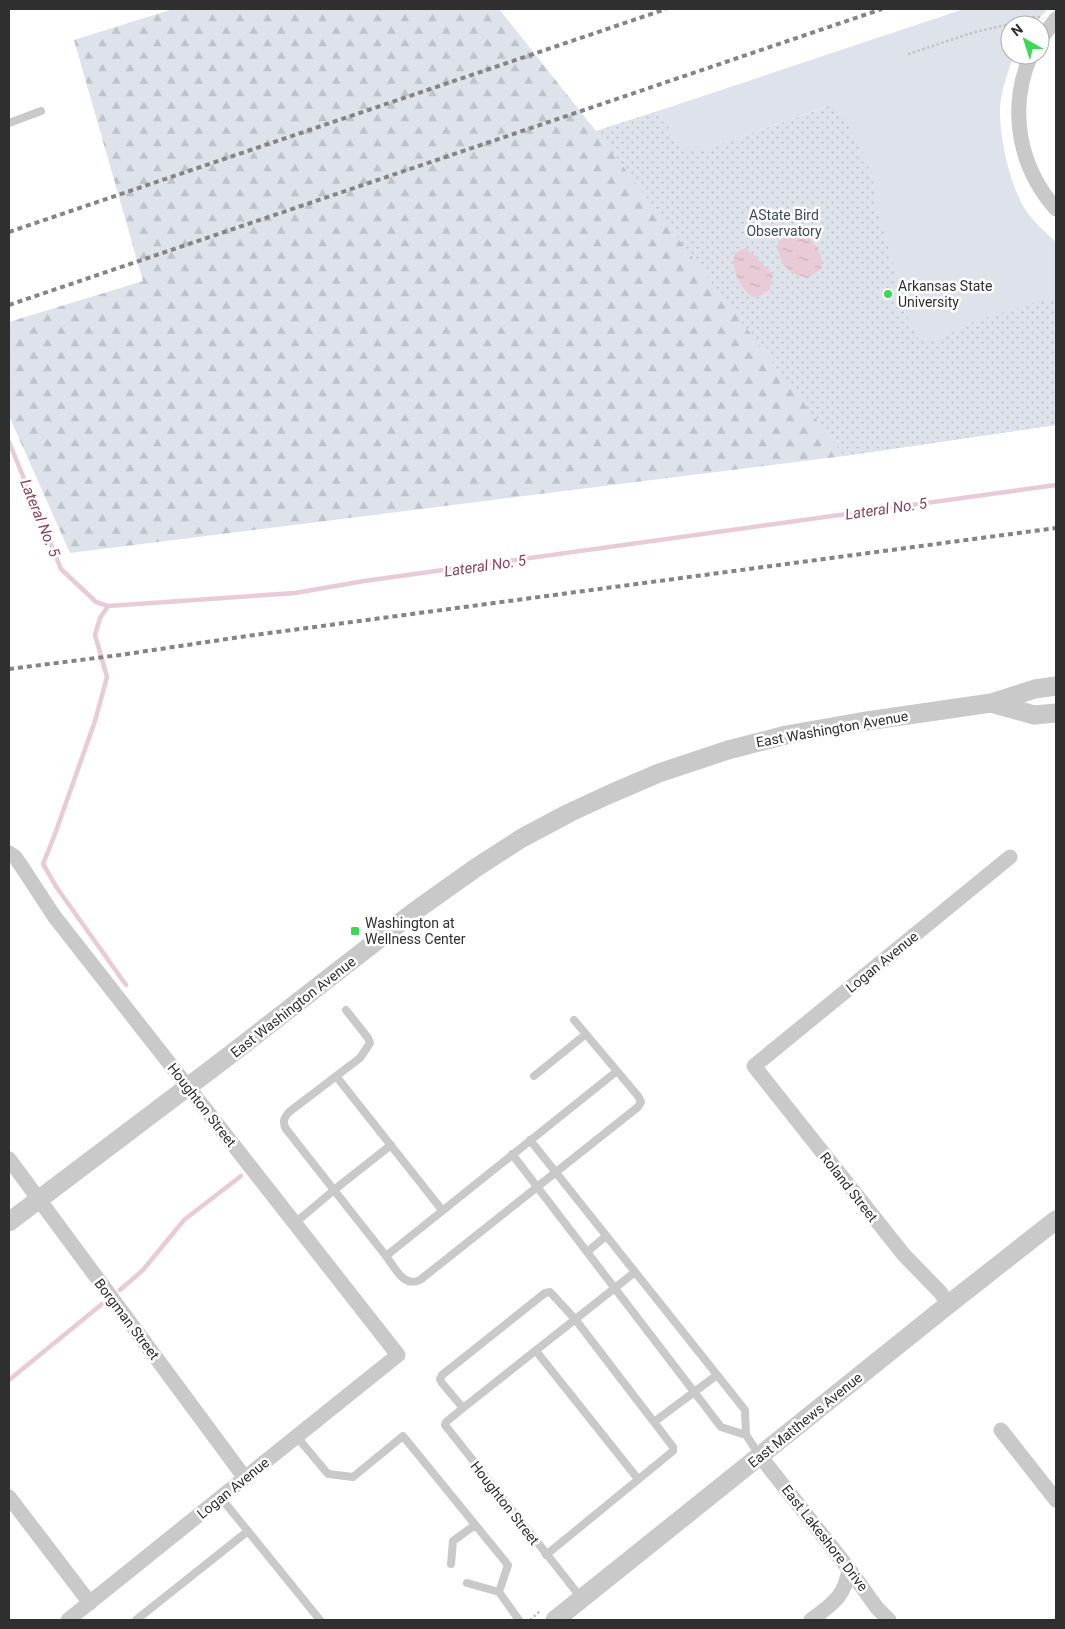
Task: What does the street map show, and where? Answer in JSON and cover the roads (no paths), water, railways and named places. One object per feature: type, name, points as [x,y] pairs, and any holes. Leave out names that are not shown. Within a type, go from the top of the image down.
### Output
[{"type":"street","points":[[1027,65],[1023,76],[1018,112],[1020,136],[1030,170],[1056,209]]},
{"type":"street","name":"East Washington Avenue","points":[[9,1222],[415,911],[522,838],[578,809],[659,774],[728,750],[786,735],[991,703],[1035,689],[1056,686]]},
{"type":"street","name":"East Washington Avenue","points":[[991,703],[1034,715],[1056,713]]},
{"type":"street","name":"Houghton Street","points":[[9,853],[22,867],[54,916],[398,1355]]},
{"type":"street","name":"Logan Avenue","points":[[754,1066],[1010,857]]},
{"type":"street","name":"Roland Street","points":[[754,1066],[904,1256],[940,1292],[949,1304]]},
{"type":"street","name":"Borgman Street","points":[[9,1159],[245,1478]]},
{"type":"street","name":"East Matthews Avenue","points":[[555,1620],[1056,1220]]},
{"type":"street","name":"Logan Avenue","points":[[73,1619],[90,1603],[398,1355]]},
{"type":"street","points":[[1001,1430],[1056,1500]]},
{"type":"street","name":"East Lakeshore Drive","points":[[760,1456],[849,1568],[877,1608],[889,1620]]},
{"type":"street","points":[[9,1497],[90,1603]]},
{"type":"street","points":[[811,1620],[828,1609],[839,1598],[848,1579],[849,1568]]},
{"type":"lane","points":[[9,123],[41,111]]},
{"type":"lane","points":[[346,1010],[370,1043],[360,1058],[289,1112],[284,1118],[284,1124],[403,1279],[414,1283],[538,1188],[638,1107],[641,1102],[638,1096],[574,1020]]},
{"type":"lane","points":[[534,1076],[586,1034]]},
{"type":"lane","points":[[386,1256],[617,1071]]},
{"type":"lane","points":[[336,1076],[442,1210]]},
{"type":"lane","points":[[530,1140],[746,1410],[746,1435],[760,1456]]},
{"type":"lane","points":[[295,1223],[391,1145]]},
{"type":"lane","points":[[512,1154],[721,1427],[746,1435]]},
{"type":"lane","points":[[587,1252],[606,1236]]},
{"type":"lane","points":[[546,1555],[638,1480],[672,1451],[673,1447],[575,1319],[550,1292],[545,1293],[442,1375],[440,1379],[463,1408],[575,1319],[616,1288],[635,1272]]},
{"type":"lane","points":[[536,1351],[638,1480]]},
{"type":"lane","points":[[654,1422],[717,1374]]},
{"type":"lane","name":"Houghton Street","points":[[463,1408],[446,1422],[445,1426],[582,1599]]},
{"type":"lane","points":[[297,1437],[328,1474],[353,1477],[403,1436],[508,1565],[499,1592]]},
{"type":"lane","points":[[221,1498],[320,1620]]},
{"type":"lane","points":[[451,1564],[453,1541],[475,1525]]},
{"type":"lane","points":[[136,1620],[248,1531]]},
{"type":"lane","points":[[467,1583],[499,1592],[519,1620]]},
{"type":"water","points":[[794,229],[802,229],[817,247],[821,257],[821,269],[808,278],[789,271],[779,256],[778,242]]},
{"type":"water","points":[[745,248],[773,275],[770,289],[762,295],[752,297],[743,288],[737,277],[734,266],[735,253]]},
{"type":"waterway","name":"Lateral No. 5","points":[[9,442],[61,569],[96,602],[108,606],[295,593],[364,581],[1056,485]]},
{"type":"waterway","points":[[108,606],[100,618],[95,635],[107,677],[95,721],[43,864],[57,888],[126,985]]},
{"type":"waterway","points":[[120,1290],[143,1270],[184,1220],[241,1176]]},
{"type":"waterway","points":[[9,1380],[102,1304]]},
{"type":"railway","points":[[9,232],[666,9]]},
{"type":"railway","points":[[9,305],[882,9]]},
{"type":"railway","points":[[9,669],[1056,528]]},
{"type":"place","name":"Arkansas State University","points":[[888,294]]},
{"type":"place","name":"Washington at Wellness Center","points":[[355,931]]},
{"type":"park label","name":"AState Bird Observatory","points":[[784,224]]}]
